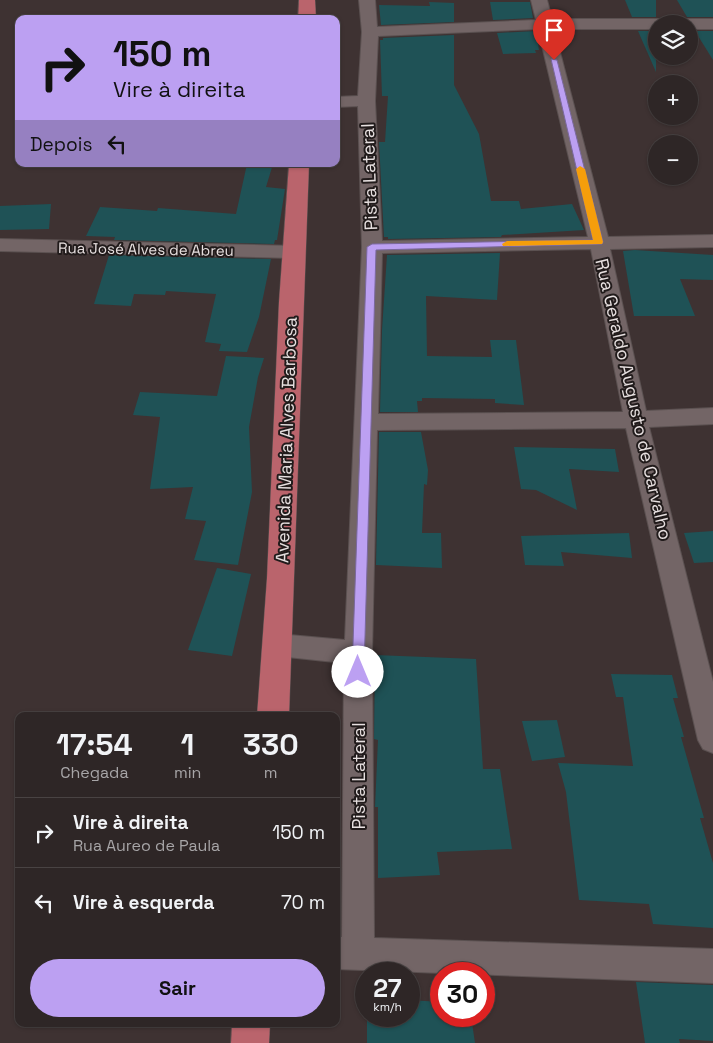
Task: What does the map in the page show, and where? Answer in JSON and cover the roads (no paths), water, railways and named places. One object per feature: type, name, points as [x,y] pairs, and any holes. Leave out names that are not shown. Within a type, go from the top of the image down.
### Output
[{"type":"highway","points":[[307,0],[307,15]]},
{"type":"highway","name":"Avenida Maria Alves Barbosa","points":[[273,712],[278,645],[292,252],[299,167]]},
{"type":"highway","points":[[250,1043],[251,1027]]},
{"type":"street","name":"Pista Lateral","points":[[347,953],[372,247],[366,101],[370,32],[367,0]]},
{"type":"street","name":"Rua Geraldo Augusto de Carvalho","points":[[539,0],[599,242],[636,420],[713,740]]},
{"type":"street","points":[[370,32],[545,24],[713,24]]},
{"type":"street","points":[[340,102],[366,101]]},
{"type":"street","points":[[372,247],[713,241]]},
{"type":"street","name":"Rua José Alves de Abreu","points":[[0,245],[292,252]]},
{"type":"street","points":[[365,422],[636,420],[713,416]]},
{"type":"street","points":[[278,645],[358,653]]},
{"type":"street","points":[[347,953],[713,966]]}]
